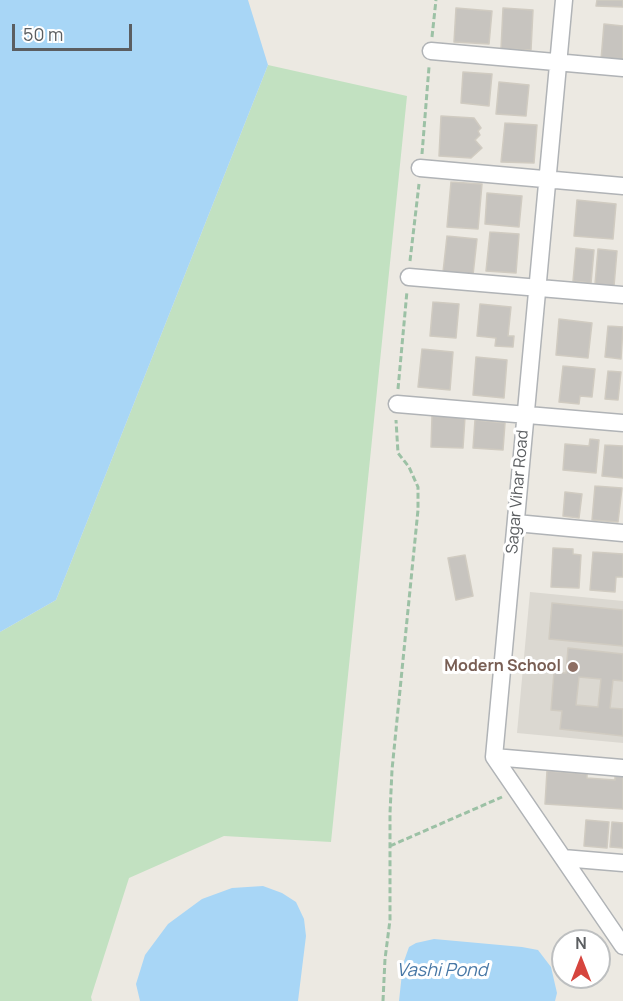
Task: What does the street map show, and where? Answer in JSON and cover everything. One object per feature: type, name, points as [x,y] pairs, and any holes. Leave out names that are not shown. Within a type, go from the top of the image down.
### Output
[{"type":"street","name":"Sagar Vihar Road","points":[[494,757],[564,0]]},
{"type":"street","points":[[431,51],[623,68]]},
{"type":"street","points":[[420,168],[623,186]]},
{"type":"street","points":[[409,276],[623,296]]},
{"type":"street","points":[[397,404],[623,423]]},
{"type":"street","points":[[516,523],[623,533]]},
{"type":"street","points":[[494,757],[623,768]]},
{"type":"street","points":[[494,757],[623,946]]},
{"type":"street","points":[[563,858],[623,863]]},
{"type":"path","points":[[383,1001],[390,920],[392,770],[418,510],[418,487],[409,467],[398,453],[395,427],[436,0]]},
{"type":"path","points":[[390,846],[517,790]]},
{"type":"shaded area","name":"Modern School","points":[[530,592],[623,601],[623,743],[517,733]]},
{"type":"green space","points":[[268,65],[407,96],[331,842],[224,836],[129,878],[91,997],[92,1001],[0,1001],[0,632],[56,600]]},
{"type":"water","points":[[0,0],[248,0],[268,65],[56,600],[0,632]]},
{"type":"water","points":[[263,886],[282,893],[296,902],[304,919],[306,936],[298,1001],[140,1001],[136,984],[145,955],[168,924],[202,899],[232,888]]},
{"type":"water","name":"Vashi Pond","points":[[434,939],[538,950],[551,967],[551,989],[556,989],[557,993],[555,1001],[399,1001],[403,964],[409,947]]},
{"type":"building","points":[[597,0],[623,0],[623,7],[596,6]]},
{"type":"building","points":[[456,8],[492,11],[489,44],[454,42]]},
{"type":"building","points":[[503,8],[533,10],[531,50],[501,49]]},
{"type":"building","points":[[604,24],[623,26],[623,62],[601,60]]},
{"type":"building","points":[[463,72],[492,74],[489,106],[461,103]]},
{"type":"building","points":[[499,82],[529,85],[526,116],[496,114]]},
{"type":"building","points":[[441,116],[474,118],[481,128],[478,131],[480,135],[475,140],[482,148],[471,158],[439,156]]},
{"type":"building","points":[[505,123],[537,125],[534,163],[501,162]]},
{"type":"building","points":[[451,182],[482,184],[478,229],[447,227]]},
{"type":"building","points":[[487,193],[522,196],[519,227],[485,224]]},
{"type":"building","points":[[577,200],[616,204],[613,239],[574,236]]},
{"type":"building","points":[[490,232],[519,234],[516,273],[486,271]]},
{"type":"building","points":[[447,236],[477,239],[473,275],[443,272]]},
{"type":"building","points":[[576,248],[594,250],[591,283],[573,281]]},
{"type":"building","points":[[598,249],[617,251],[614,286],[595,284]]},
{"type":"building","points":[[433,302],[459,304],[456,338],[430,336]]},
{"type":"building","points":[[480,304],[511,307],[508,336],[514,336],[513,347],[495,346],[496,338],[477,336]]},
{"type":"building","points":[[559,319],[592,323],[588,358],[556,355]]},
{"type":"building","points":[[608,326],[623,327],[621,359],[605,357]]},
{"type":"building","points":[[422,349],[453,352],[450,390],[418,387]]},
{"type":"building","points":[[476,357],[507,360],[504,398],[473,395]]},
{"type":"building","points":[[563,366],[595,369],[592,397],[580,396],[579,404],[559,402]]},
{"type":"building","points":[[608,371],[621,372],[618,400],[605,399]]},
{"type":"building","points":[[432,416],[465,417],[463,448],[431,447]]},
{"type":"building","points":[[475,420],[505,423],[503,450],[473,448]]},
{"type":"building","points":[[590,439],[599,440],[596,473],[563,470],[565,444],[589,446]]},
{"type":"building","points":[[605,445],[623,446],[623,478],[602,476]]},
{"type":"building","points":[[595,486],[622,488],[618,522],[592,520]]},
{"type":"building","points":[[565,492],[582,494],[579,518],[563,516]]},
{"type":"building","points":[[553,548],[573,549],[573,554],[581,555],[579,588],[551,587]]},
{"type":"building","points":[[593,552],[623,554],[623,577],[616,577],[615,592],[590,590]]},
{"type":"building","points":[[465,555],[473,596],[456,600],[448,558]]},
{"type":"building","points":[[552,603],[623,610],[623,646],[549,639]]},
{"type":"building","points":[[568,648],[623,654],[623,681],[613,680],[610,708],[623,709],[623,736],[560,729],[562,711],[551,710],[554,672],[566,673]],"holes":[[[579,677],[601,679],[598,707],[576,705]]]},
{"type":"building","points":[[547,771],[587,774],[587,778],[615,780],[615,774],[623,775],[623,809],[545,804]]},
{"type":"building","points":[[586,820],[609,822],[607,848],[584,846]]},
{"type":"building","points":[[612,822],[623,823],[623,848],[610,847]]},
{"type":"place","name":"Modern School","points":[[573,667]]}]
